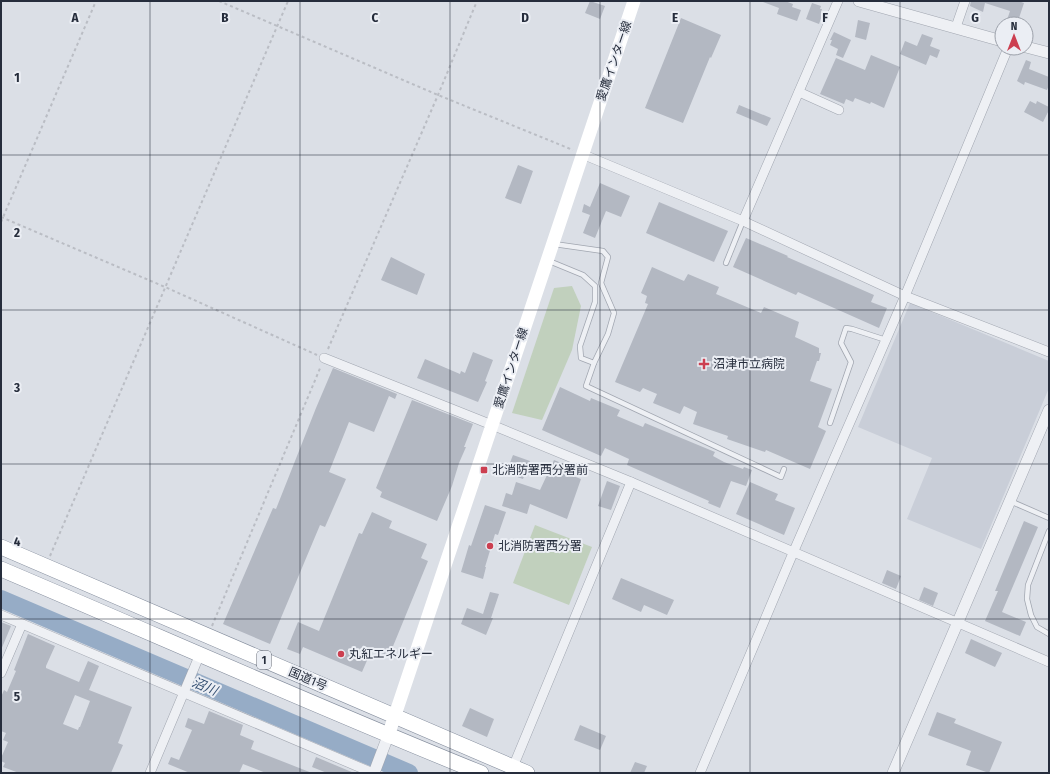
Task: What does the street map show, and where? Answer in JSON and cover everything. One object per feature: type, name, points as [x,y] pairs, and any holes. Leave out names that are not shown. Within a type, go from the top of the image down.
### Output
[{"type":"highway","name":"国道1号","points":[[1,547],[527,773]]},
{"type":"highway","name":"国道1号","points":[[1,569],[306,701],[386,742],[481,773]]},
{"type":"main road","name":"愛鷹インター線","points":[[386,742],[634,1]]},
{"type":"street","points":[[743,221],[838,1]]},
{"type":"street","points":[[859,1],[994,39]]},
{"type":"street","points":[[956,28],[965,1]]},
{"type":"street","points":[[1034,49],[1049,53]]},
{"type":"street","points":[[700,773],[793,553],[905,296],[1005,56]]},
{"type":"street","points":[[799,92],[840,110]]},
{"type":"street","points":[[582,154],[743,221],[905,296],[1049,352]]},
{"type":"street","points":[[324,358],[631,482],[1049,662]]},
{"type":"street","points":[[893,773],[1049,410]]},
{"type":"street","points":[[513,767],[631,482]]},
{"type":"street","points":[[1,615],[185,690],[374,772],[386,742]]},
{"type":"street","points":[[1,673],[22,624]]},
{"type":"street","points":[[150,773],[200,654]]},
{"type":"lane","points":[[726,263],[743,221]]},
{"type":"lane","points":[[552,244],[603,251],[608,257],[601,283],[614,313],[608,334],[594,363],[586,386],[781,477],[784,469]]},
{"type":"lane","points":[[547,260],[582,275],[594,286],[594,302],[580,346],[581,358],[594,363]]},
{"type":"lane","points":[[830,423],[851,362],[841,343],[846,328],[886,340]]},
{"type":"lane","points":[[1010,501],[1049,518]]},
{"type":"lane","points":[[1049,531],[1028,585],[1026,599],[1031,615],[1038,627],[1049,634]]},
{"type":"path","points":[[1,222],[96,1]]},
{"type":"path","points":[[219,1],[438,95],[582,154]]},
{"type":"path","points":[[46,566],[288,1]]},
{"type":"path","points":[[208,636],[324,358],[477,1]]},
{"type":"path","points":[[2,218],[165,287],[324,358]]},
{"type":"shaded area","points":[[910,303],[1049,361],[1049,388],[981,549],[907,519],[932,458],[858,427]]},
{"type":"green space","points":[[572,286],[581,306],[572,350],[542,420],[512,413],[554,288]]},
{"type":"green space","points":[[535,525],[592,547],[569,605],[513,583]]},
{"type":"building","points":[[590,1],[605,6],[600,19],[585,13]]},
{"type":"building","points":[[785,1],[793,4],[792,7],[801,10],[797,21],[777,14],[779,8],[763,2]]},
{"type":"building","points":[[971,1],[1018,1],[1024,3],[1020,16],[1008,16],[1010,11],[985,3],[983,12],[970,6]]},
{"type":"building","points":[[812,3],[821,6],[820,9],[822,9],[821,12],[823,13],[819,24],[806,19]]},
{"type":"building","points":[[681,18],[721,35],[711,58],[710,57],[683,123],[645,108]]},
{"type":"building","points":[[858,20],[870,23],[866,40],[855,37]]},
{"type":"building","points":[[834,32],[851,40],[843,58],[836,55],[838,49],[830,45],[832,40],[830,40]]},
{"type":"building","points":[[922,34],[933,38],[930,46],[940,50],[937,58],[930,55],[926,65],[900,54],[905,41],[917,46]]},
{"type":"building","points":[[871,55],[900,67],[884,108],[871,102],[870,104],[855,98],[853,102],[846,99],[844,104],[820,94],[836,58],[865,70]]},
{"type":"building","points":[[1026,60],[1031,62],[1029,69],[1049,77],[1049,85],[1047,90],[1025,82],[1024,85],[1017,81]]},
{"type":"building","points":[[1030,101],[1036,104],[1037,101],[1049,107],[1043,122],[1024,112]]},
{"type":"building","points":[[739,105],[771,118],[767,126],[736,113]]},
{"type":"building","points":[[518,165],[533,171],[521,204],[505,198]]},
{"type":"building","points":[[600,183],[630,196],[621,217],[606,211],[595,238],[583,233],[590,215],[582,212],[584,204],[590,207]]},
{"type":"building","points":[[659,202],[728,231],[714,262],[646,233]]},
{"type":"building","points":[[746,238],[874,295],[871,302],[887,308],[879,328],[798,292],[796,295],[733,267]]},
{"type":"building","points":[[391,257],[425,274],[417,295],[381,280]]},
{"type":"building","points":[[652,267],[684,281],[688,274],[719,287],[716,294],[761,313],[764,307],[799,322],[795,337],[819,348],[819,353],[821,353],[810,381],[832,389],[818,427],[826,431],[810,469],[766,450],[765,452],[727,439],[728,436],[693,424],[697,412],[684,406],[680,414],[653,403],[657,394],[643,388],[640,392],[615,382],[648,304],[645,303],[647,296],[641,293]]},
{"type":"building","points":[[473,352],[493,360],[485,381],[487,382],[478,402],[417,378],[425,359],[460,374],[461,371],[465,373]]},
{"type":"building","points":[[333,368],[397,394],[395,399],[389,396],[374,432],[349,422],[329,472],[346,479],[325,527],[320,525],[270,644],[223,624],[273,508],[276,509]]},
{"type":"building","points":[[560,387],[590,401],[591,398],[620,410],[617,416],[643,427],[645,423],[715,452],[713,456],[724,462],[743,469],[744,467],[752,470],[746,486],[731,481],[720,508],[708,503],[709,501],[627,465],[629,459],[605,448],[601,456],[542,430]]},
{"type":"building","points":[[412,400],[473,424],[452,486],[437,521],[380,497],[382,492],[376,488]]},
{"type":"building","points":[[513,455],[530,461],[523,479],[506,473]]},
{"type":"building","points":[[554,460],[571,467],[568,474],[581,479],[567,519],[530,504],[527,514],[502,506],[506,493],[512,495],[516,482],[540,490]]},
{"type":"building","points":[[607,481],[620,486],[611,510],[598,506]]},
{"type":"building","points":[[750,482],[778,494],[775,500],[795,508],[784,535],[736,514]]},
{"type":"building","points":[[485,505],[506,512],[498,535],[495,534],[483,579],[461,572],[469,545],[471,546]]},
{"type":"building","points":[[372,512],[392,521],[389,528],[427,544],[421,558],[428,561],[389,656],[372,649],[362,672],[303,647],[300,654],[287,649],[298,622],[319,631],[359,533],[362,534]]},
{"type":"building","points":[[1024,521],[1038,527],[1002,612],[1026,622],[1020,636],[985,621],[998,591],[995,591]]},
{"type":"building","points":[[887,570],[901,576],[896,589],[882,583]]},
{"type":"building","points":[[621,578],[674,600],[667,615],[644,605],[641,612],[612,599]]},
{"type":"building","points":[[924,587],[938,593],[933,606],[919,600]]},
{"type":"building","points":[[490,592],[499,594],[491,618],[493,618],[486,635],[461,624],[467,608],[483,614]]},
{"type":"building","points":[[1,622],[11,626],[1,650]]},
{"type":"building","points":[[28,634],[55,646],[46,668],[79,682],[88,661],[99,666],[89,690],[132,707],[118,743],[123,745],[111,773],[19,773],[3,767],[5,763],[1,761],[1,758],[8,742],[3,740],[6,733],[1,731],[1,697],[4,690],[7,692],[16,671],[14,670]],"holes":[[[75,695],[90,701],[78,730],[63,724]]]},
{"type":"building","points":[[971,639],[1002,653],[995,667],[965,653]]},
{"type":"building","points":[[470,708],[494,719],[487,737],[462,726]]},
{"type":"building","points":[[209,711],[243,725],[240,735],[254,741],[251,749],[312,773],[266,773],[243,764],[239,773],[190,773],[168,764],[171,757],[179,760],[192,730],[185,727],[188,718],[204,724]]},
{"type":"building","points":[[937,712],[956,719],[954,723],[1002,742],[989,773],[966,765],[971,751],[928,735]]},
{"type":"building","points":[[580,725],[606,736],[600,750],[574,740]]},
{"type":"building","points":[[316,757],[354,773],[327,773],[312,767]]},
{"type":"building","points":[[635,762],[647,766],[644,773],[630,773]]},
{"type":"waterway","name":"沼川","points":[[1,599],[409,773]]},
{"type":"place","name":"沼津市立病院","points":[[704,364]]},
{"type":"place","name":"北消防署西分署前","points":[[484,470]]},
{"type":"place","name":"北消防署西分署","points":[[490,546]]},
{"type":"place","name":"丸紅エネルギー","points":[[341,654]]}]
